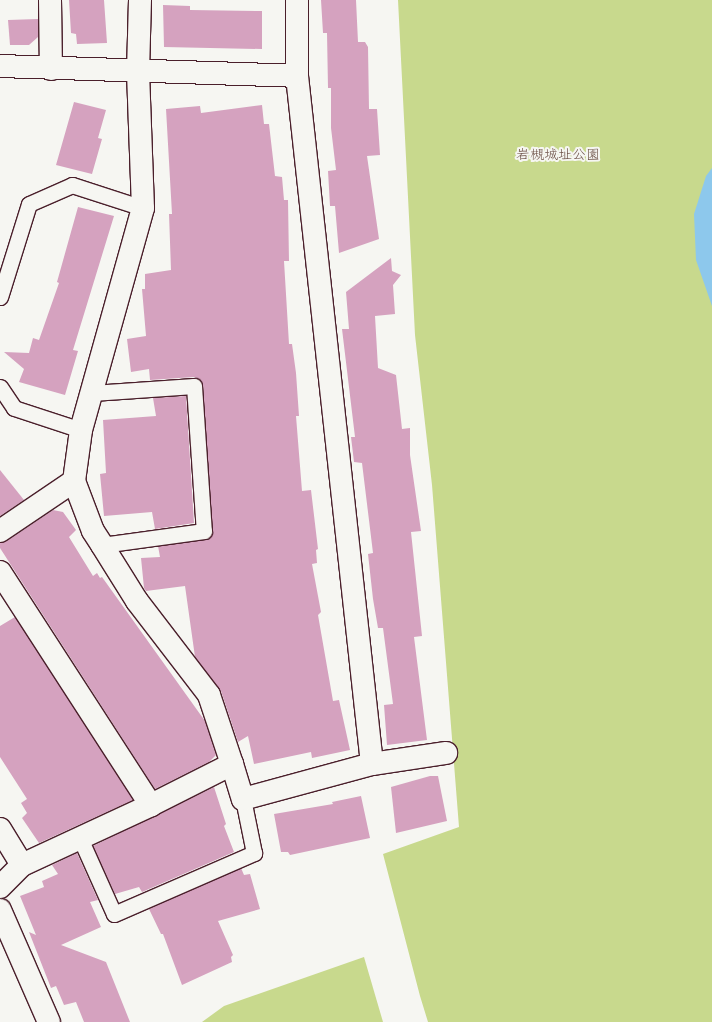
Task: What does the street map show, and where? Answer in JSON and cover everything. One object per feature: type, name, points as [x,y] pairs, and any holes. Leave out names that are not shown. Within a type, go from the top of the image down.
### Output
[{"type":"street","points":[[50,0],[51,69]]},
{"type":"street","points":[[140,0],[138,72],[144,208],[81,430],[74,481],[94,531],[137,601],[209,695],[243,799],[372,764],[446,753]]},
{"type":"street","points":[[297,0],[297,76],[372,764]]},
{"type":"street","points":[[0,66],[138,72],[297,76]]},
{"type":"street","points":[[0,531],[74,481]]},
{"type":"street","points":[[0,572],[151,805]]},
{"type":"street","points":[[0,887],[22,864],[151,805],[232,764]]},
{"type":"street","points":[[0,829],[22,864]]},
{"type":"street","points":[[0,910],[49,1022]]},
{"type":"lane","points":[[0,297],[29,204],[72,185],[144,208]]},
{"type":"lane","points":[[92,393],[194,386],[204,531],[102,545]]},
{"type":"lane","points":[[0,388],[14,408],[81,430]]},
{"type":"lane","points":[[80,838],[114,914],[254,853],[243,799]]},
{"type":"green space","name":"岩槻城址公園","points":[[398,0],[712,0],[712,1022],[428,1022],[420,996],[383,854],[459,827],[432,485],[415,335]]},
{"type":"green space","points":[[364,957],[383,1022],[202,1022],[224,1006]]},
{"type":"water","points":[[712,168],[712,306],[696,260],[694,214],[706,176]]},
{"type":"building","points":[[69,0],[104,0],[107,43],[77,44],[76,34],[71,33]]},
{"type":"building","points":[[321,0],[356,0],[358,42],[365,42],[368,47],[369,109],[377,109],[380,155],[367,156],[379,239],[339,253],[335,206],[330,206],[328,171],[336,170],[331,128],[331,88],[328,88],[327,33],[323,33]]},
{"type":"building","points":[[163,5],[190,6],[190,10],[262,11],[262,49],[164,47]]},
{"type":"building","points":[[38,19],[38,37],[29,45],[10,45],[8,20]]},
{"type":"building","points":[[74,102],[106,110],[98,138],[102,139],[92,174],[56,165]]},
{"type":"building","points":[[262,105],[264,124],[269,124],[275,176],[282,177],[284,200],[288,200],[289,261],[284,261],[289,344],[292,344],[296,373],[299,416],[296,416],[302,491],[311,490],[318,549],[316,550],[317,563],[312,564],[321,612],[318,615],[333,701],[339,700],[350,750],[312,758],[311,752],[254,764],[248,736],[238,742],[221,691],[195,657],[185,586],[146,591],[144,588],[141,558],[160,557],[158,546],[205,540],[212,534],[203,385],[201,381],[194,377],[150,380],[149,369],[131,372],[127,339],[146,336],[142,289],[145,289],[145,274],[171,270],[169,214],[172,214],[166,109],[200,106],[201,113]]},
{"type":"building","points":[[78,207],[114,216],[73,350],[78,351],[65,395],[19,382],[24,369],[4,352],[29,353],[33,338],[39,340],[59,283],[57,282]]},
{"type":"building","points":[[391,258],[392,271],[401,275],[393,285],[395,314],[375,316],[378,368],[396,375],[402,429],[410,428],[410,455],[421,531],[411,532],[422,636],[414,637],[427,740],[387,745],[384,705],[393,704],[383,628],[378,628],[373,599],[368,554],[373,553],[362,463],[354,462],[351,437],[355,437],[342,329],[349,329],[346,292]]},
{"type":"building","points":[[186,396],[194,523],[155,529],[152,512],[104,516],[100,474],[106,473],[103,420],[156,416],[153,398]]},
{"type":"building","points":[[0,470],[24,500],[0,516]]},
{"type":"building","points":[[53,510],[63,512],[76,530],[69,537],[93,576],[97,573],[100,578],[102,577],[205,721],[216,755],[209,762],[155,789],[0,548],[0,543],[7,541]]},
{"type":"building","points":[[15,617],[133,800],[39,843],[22,818],[27,813],[21,803],[27,799],[0,757],[0,626]]},
{"type":"building","points":[[430,776],[438,776],[447,821],[396,833],[391,787]]},
{"type":"building","points":[[214,787],[226,824],[224,826],[234,852],[142,892],[139,887],[115,894],[93,846]]},
{"type":"building","points":[[361,796],[370,838],[290,855],[288,852],[281,852],[274,814],[333,804],[332,802]]},
{"type":"building","points":[[77,853],[98,900],[90,902],[101,927],[61,945],[106,962],[130,1022],[84,1022],[76,1002],[64,1005],[56,986],[51,988],[29,932],[36,935],[20,896],[44,887],[42,881],[58,874],[52,865]]},
{"type":"building","points":[[241,868],[244,875],[250,874],[260,909],[218,921],[233,955],[231,957],[232,962],[182,985],[163,934],[161,934],[149,909]]}]
